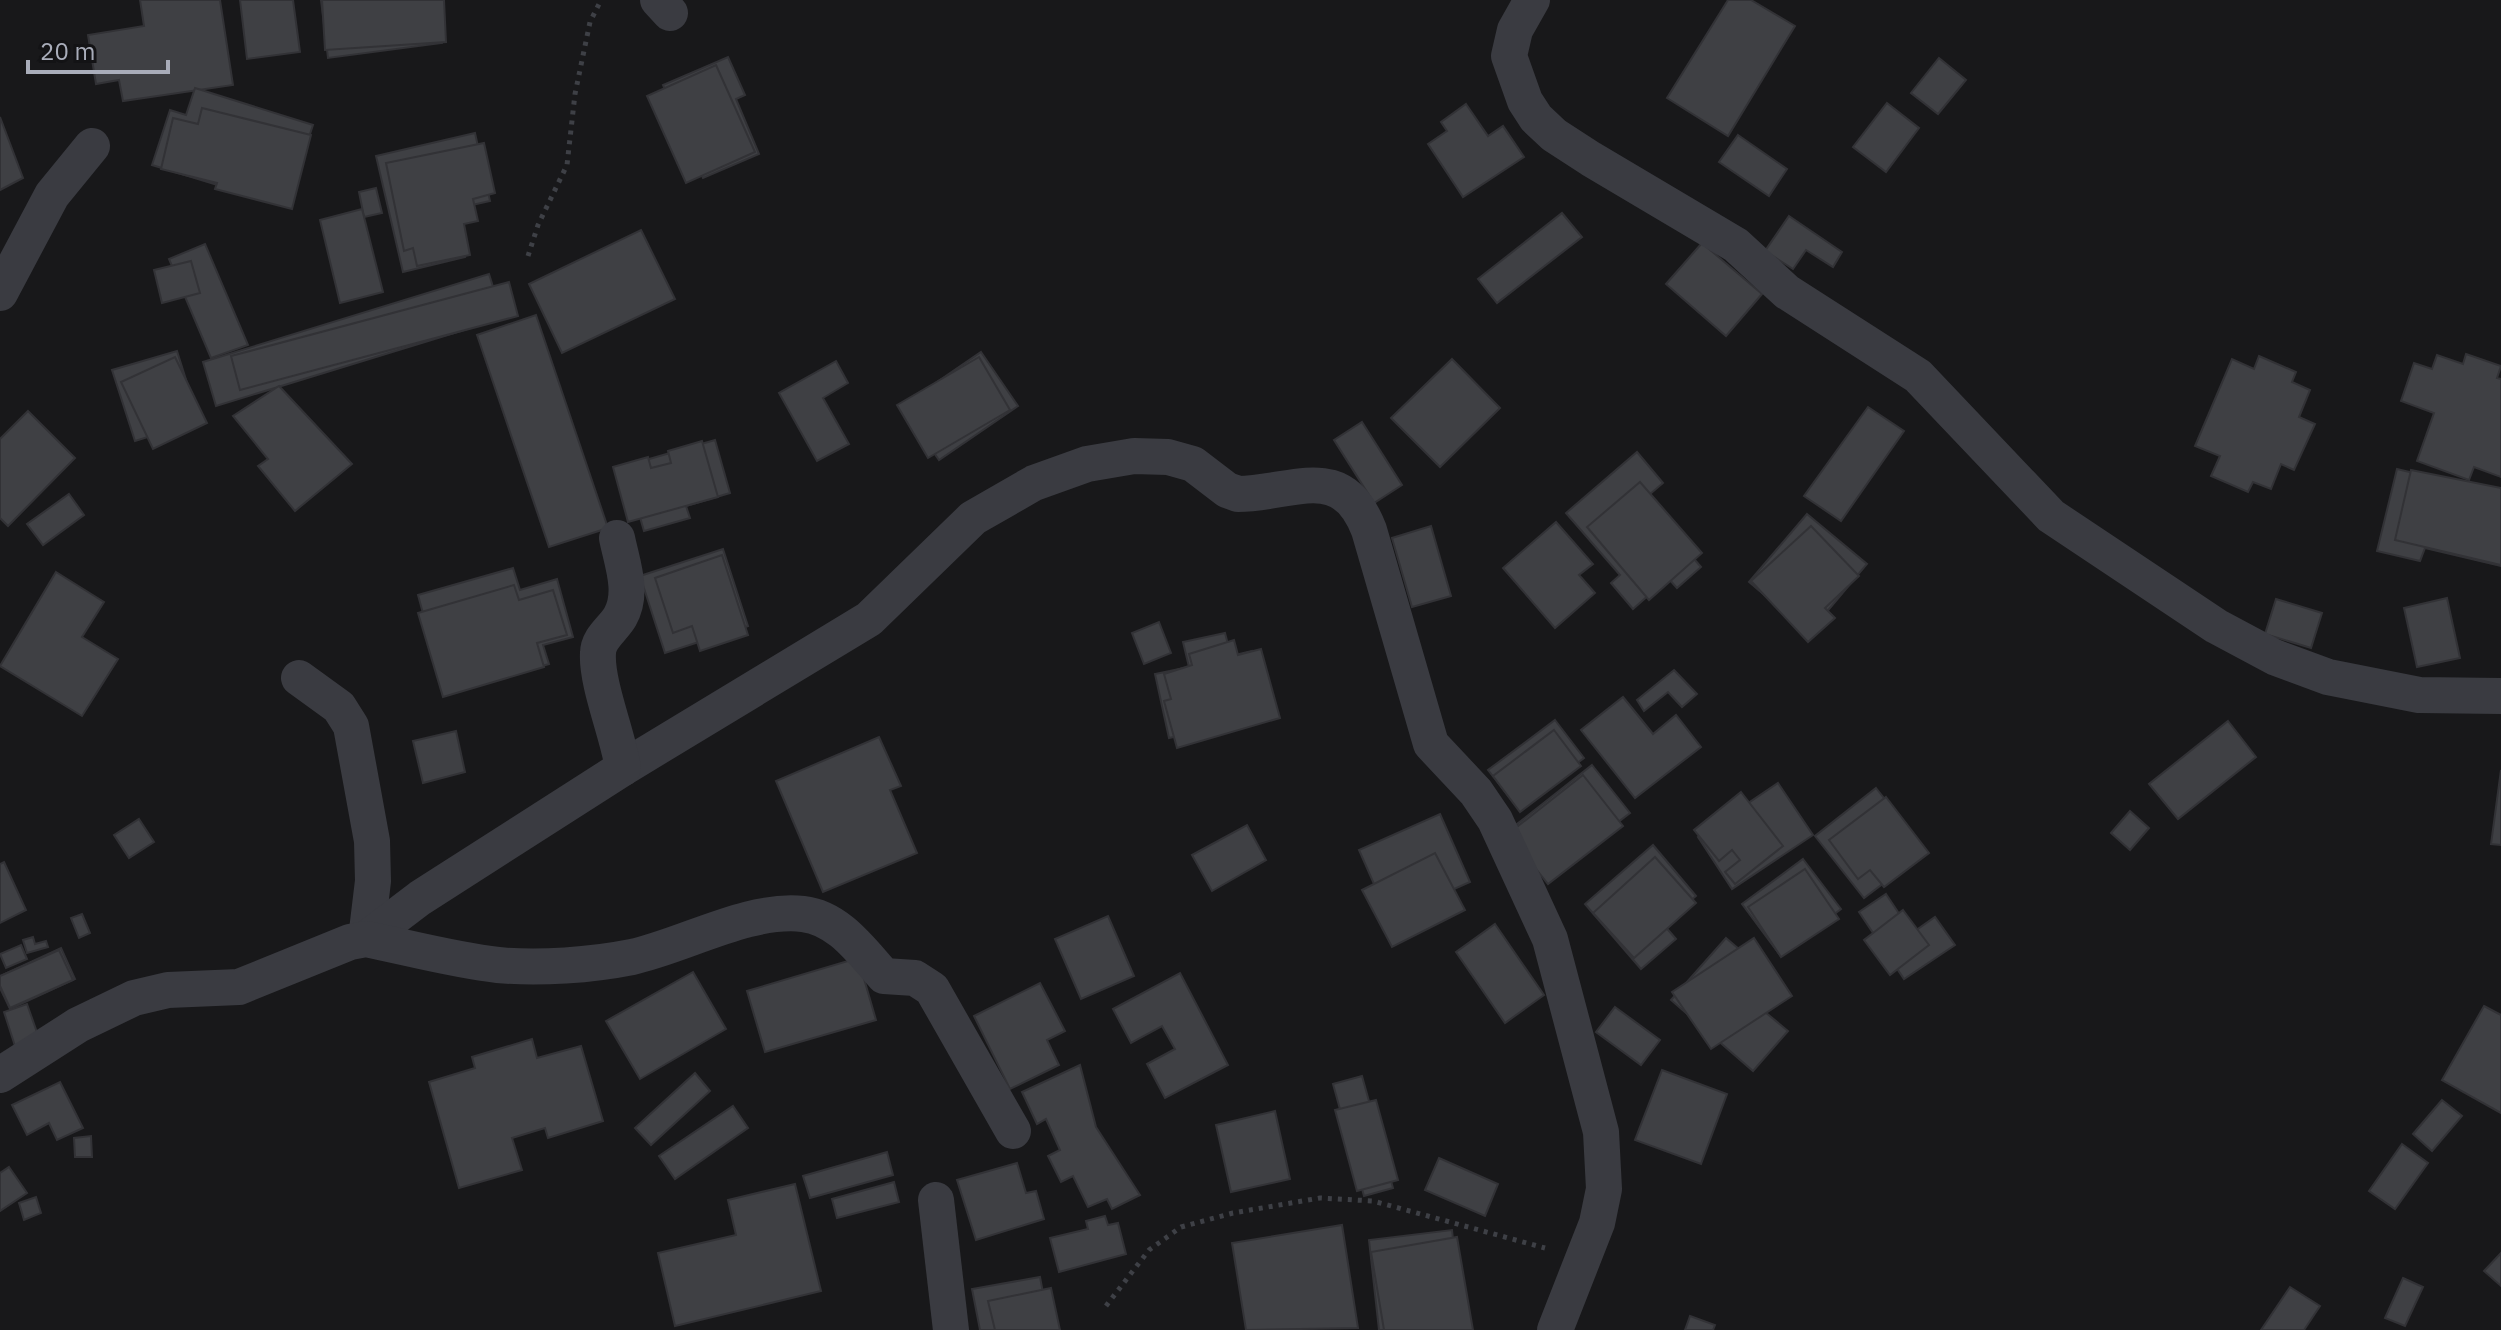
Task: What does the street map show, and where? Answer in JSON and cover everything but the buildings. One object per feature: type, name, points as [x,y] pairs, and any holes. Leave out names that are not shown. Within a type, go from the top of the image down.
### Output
[{"type":"street","points":[[1532,0],[1515,30],[1509,56],[1525,101],[1536,118],[1579,151],[1736,245],[1787,292],[1918,376],[2051,516],[2216,626],[2274,657],[2328,677],[2419,695],[2501,696]]},
{"type":"street","points":[[0,293],[52,195],[92,146]]},
{"type":"street","points":[[366,939],[420,898],[623,768],[869,619],[973,518],[1034,483],[1087,464],[1134,456],[1168,457],[1193,464],[1227,490],[1238,494],[1317,484],[1334,486],[1361,510],[1365,520],[1397,618],[1431,744],[1476,792],[1495,820],[1550,939],[1602,1146],[1604,1189],[1597,1223],[1555,1330]]},
{"type":"street","points":[[617,538],[627,586],[625,603],[621,616],[598,649],[598,665],[618,734],[623,768]]},
{"type":"street","points":[[299,678],[339,707],[351,726],[372,841],[373,881],[366,939]]},
{"type":"street","points":[[0,1075],[78,1025],[134,998],[168,990],[239,987],[350,942],[366,939],[499,965],[576,963],[632,957],[715,930],[775,915],[805,914],[836,928],[860,948],[884,976],[915,978],[932,989],[1013,1131]]},
{"type":"street","points":[[936,1200],[951,1330]]},
{"type":"path","points":[[528,256],[538,225],[567,165],[575,94],[590,22],[601,0]]},
{"type":"path","points":[[1106,1306],[1149,1250],[1181,1227],[1233,1213],[1320,1198],[1373,1201],[1581,1259]]}]
